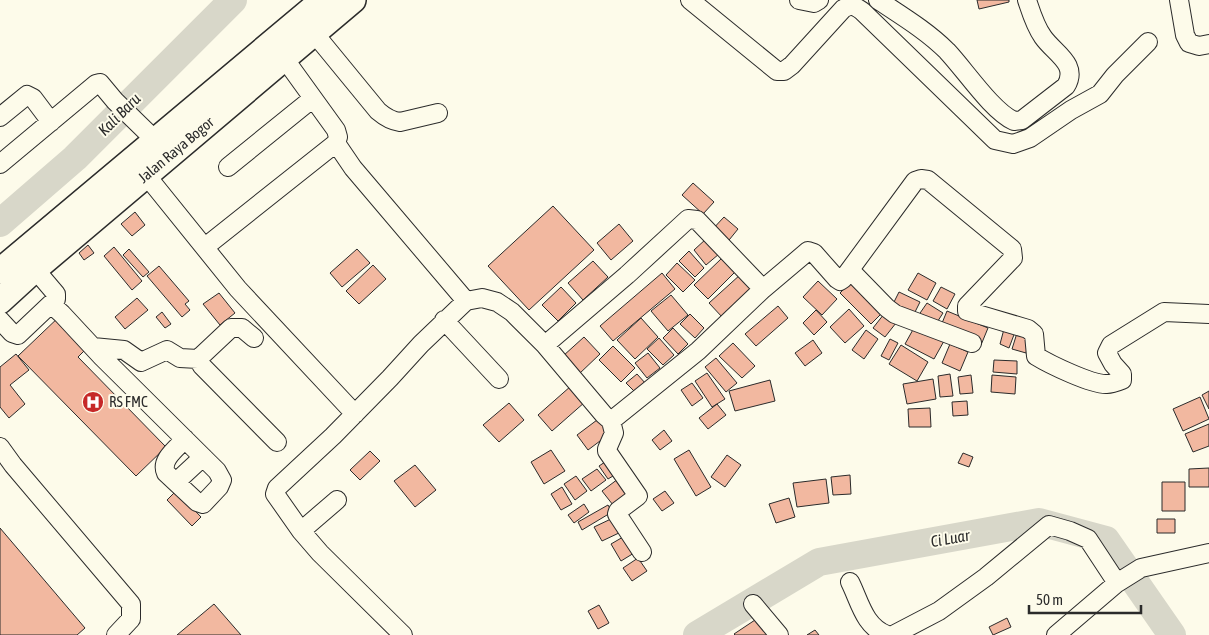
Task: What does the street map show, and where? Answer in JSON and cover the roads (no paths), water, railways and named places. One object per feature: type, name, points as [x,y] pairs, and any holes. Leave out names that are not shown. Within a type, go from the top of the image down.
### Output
[{"type":"highway","name":"Jalan Raya Bogor","points":[[0,301],[28,261],[150,135],[323,0]]},
{"type":"highway","name":"Jalan Raya Bogor","points":[[0,271],[28,261],[146,175],[353,0]]},
{"type":"street","points":[[690,0],[777,71],[784,71],[792,65],[843,9],[849,5],[856,6],[995,140],[1013,144],[1030,138],[1071,110],[1100,94],[1148,42]]},
{"type":"street","points":[[799,0],[814,3],[819,0]]},
{"type":"street","points":[[878,0],[913,23],[946,51],[1000,112],[1014,121],[1022,120],[1066,86],[1071,78],[1068,65],[1043,37],[1027,0]]},
{"type":"street","points":[[1179,0],[1185,35],[1189,43],[1199,46],[1209,44]]},
{"type":"street","points":[[314,33],[383,116],[400,122],[438,113]]},
{"type":"street","points":[[205,247],[336,143],[338,137],[336,130],[284,58]]},
{"type":"street","points":[[0,164],[98,83],[150,135]]},
{"type":"street","points":[[0,117],[27,96],[30,96],[34,98],[51,122]]},
{"type":"street","points":[[228,167],[312,98]]},
{"type":"street","points":[[336,143],[353,168],[466,300]]},
{"type":"street","points":[[146,175],[238,289],[355,414]]},
{"type":"street","points":[[611,421],[698,351],[763,289],[808,251],[814,253],[837,279],[843,279],[915,181],[921,178],[928,180],[1012,249],[1014,253],[1013,258],[967,306],[967,311],[1028,329],[1034,334],[1036,356],[1054,366],[1104,385],[1116,383],[1122,380],[1122,374],[1113,364],[1107,353],[1111,345],[1164,312],[1209,314]]},
{"type":"street","points":[[545,345],[688,219],[697,220],[763,289]]},
{"type":"street","points":[[0,320],[12,333],[18,334],[56,299],[56,294],[28,261]]},
{"type":"street","points":[[850,270],[895,314],[972,343]]},
{"type":"street","points":[[402,635],[320,553],[301,531],[275,494],[277,488],[355,414],[444,320],[466,300],[482,298],[497,302],[526,324],[611,421],[614,434],[607,449],[638,496],[618,510],[617,514],[642,552]]},
{"type":"street","points":[[51,304],[203,457],[222,480],[203,504],[197,502],[166,473],[164,468],[165,462],[184,439]]},
{"type":"street","points":[[444,320],[499,378]]},
{"type":"street","points":[[93,347],[124,350],[142,362],[167,350],[180,358],[198,359],[231,328],[242,328],[254,338]]},
{"type":"street","points":[[198,359],[202,366],[278,442]]},
{"type":"street","points":[[0,447],[6,469],[131,604],[131,619],[116,635]]},
{"type":"street","points":[[176,482],[203,457]]},
{"type":"street","points":[[301,531],[337,500]]},
{"type":"street","points":[[893,635],[938,611],[986,577],[1049,525],[1088,539],[1129,575]]},
{"type":"street","points":[[1056,635],[1129,575],[1209,553]]},
{"type":"street","points":[[850,582],[864,616],[877,629],[887,635]]},
{"type":"street","points":[[753,604],[779,635]]},
{"type":"waterway","name":"Kali Baru","points":[[0,223],[75,158],[233,0]]},
{"type":"waterway","name":"Ci Luar","points":[[697,635],[819,562],[1039,522],[1106,540],[1172,635]]},
{"type":"place","name":"RS FMC","points":[[93,402]]}]
